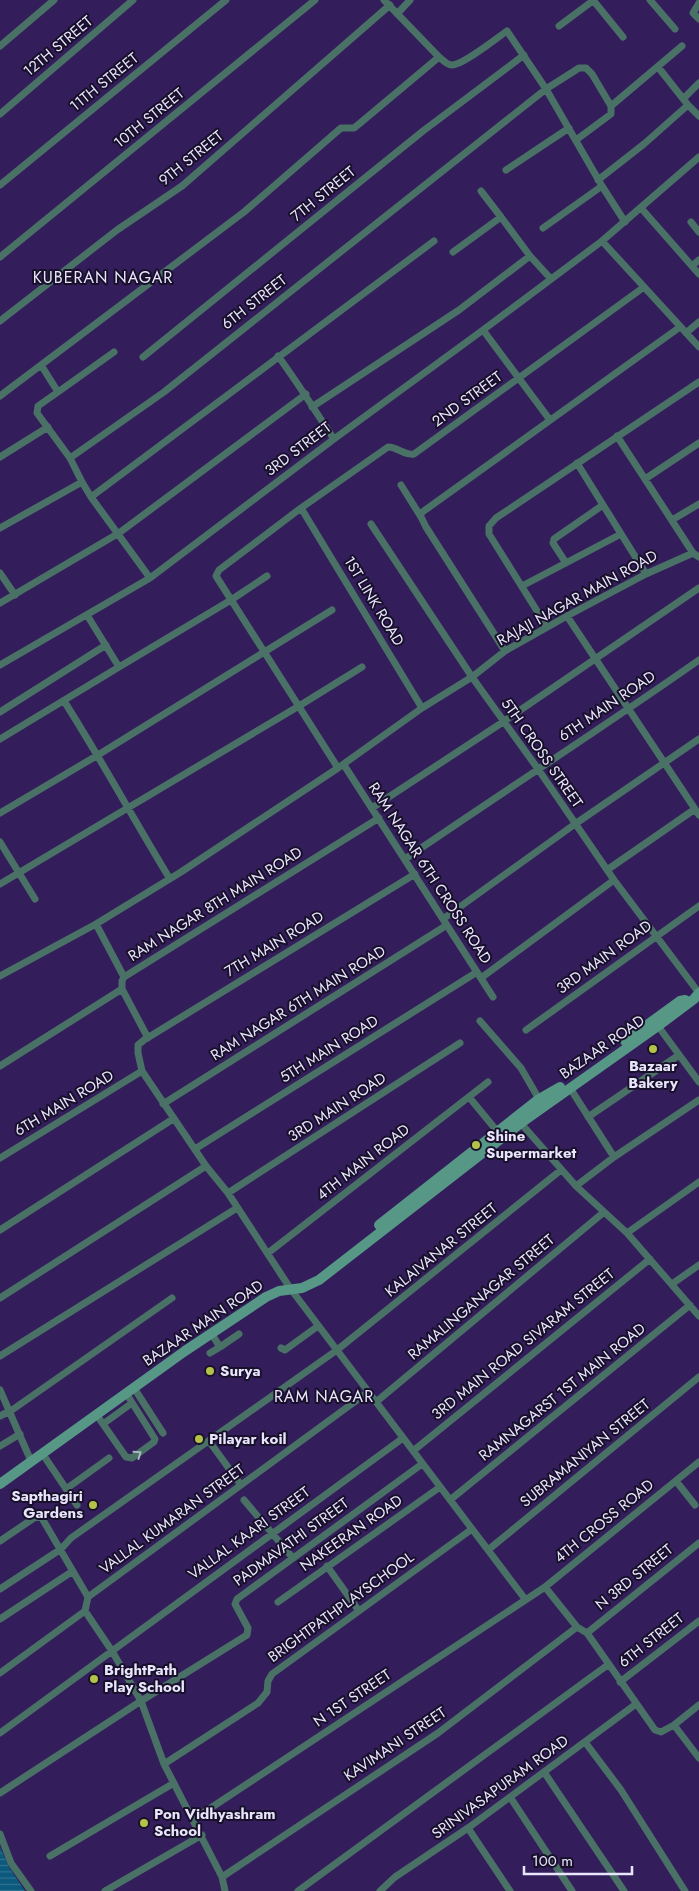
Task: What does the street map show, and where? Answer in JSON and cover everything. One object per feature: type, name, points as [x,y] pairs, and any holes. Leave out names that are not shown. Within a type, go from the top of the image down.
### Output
[{"type":"main road","name":"BAZAAR ROAD","points":[[518,1120],[570,1088],[658,1026],[698,995]]},
{"type":"main road","points":[[294,1288],[325,1269],[497,1131],[518,1120],[539,1098],[552,1092],[680,1001],[698,995]]},
{"type":"main road","name":"BAZAAR MAIN ROAD","points":[[0,1484],[211,1333],[268,1296],[279,1291],[308,1286],[330,1273],[518,1120]]},
{"type":"street","points":[[0,46],[54,0]]},
{"type":"street","name":"12TH STREET","points":[[0,114],[133,0]]},
{"type":"street","name":"11TH STREET","points":[[0,186],[226,0]]},
{"type":"street","name":"10TH STREET","points":[[0,257],[315,0]]},
{"type":"street","points":[[398,14],[410,0]]},
{"type":"street","points":[[559,26],[594,0],[623,37]]},
{"type":"street","points":[[650,0],[675,29]]},
{"type":"street","points":[[387,3],[439,57],[452,65],[458,64],[506,31],[546,89],[600,183],[625,222]]},
{"type":"street","name":"9TH STREET","points":[[0,321],[117,230],[182,186],[387,3]]},
{"type":"street","points":[[699,4],[693,13],[699,19]]},
{"type":"street","points":[[576,140],[611,114],[611,106],[682,46]]},
{"type":"street","name":"7TH STREET","points":[[142,357],[422,131],[524,55]]},
{"type":"street","points":[[0,396],[244,212],[341,128],[354,128],[439,57]]},
{"type":"street","points":[[658,67],[699,116]]},
{"type":"street","name":"6TH STREET","points":[[70,458],[164,392],[546,89],[579,68],[586,68],[592,74],[611,106]]},
{"type":"street","points":[[543,228],[600,183],[644,144],[686,102],[699,83]]},
{"type":"street","points":[[506,170],[569,128]]},
{"type":"street","name":"3RD STREET","points":[[0,665],[150,578],[602,240],[699,157]]},
{"type":"street","points":[[693,162],[699,170]]},
{"type":"street","points":[[481,191],[530,256],[551,279]]},
{"type":"street","points":[[641,208],[699,274]]},
{"type":"street","points":[[453,252],[501,217]]},
{"type":"street","points":[[691,222],[699,232]]},
{"type":"street","points":[[602,240],[699,347]]},
{"type":"street","points":[[91,497],[434,241]]},
{"type":"street","points":[[312,407],[459,310],[530,256]]},
{"type":"street","points":[[692,266],[699,260]]},
{"type":"street","name":"2ND STREET","points":[[301,508],[388,447],[410,455],[414,454],[644,287]]},
{"type":"street","points":[[686,333],[699,322]]},
{"type":"street","points":[[421,517],[422,513],[680,327]]},
{"type":"street","points":[[483,330],[550,420]]},
{"type":"street","points":[[114,352],[38,406],[36,410],[70,458],[91,497],[150,578]]},
{"type":"street","points":[[278,356],[306,394],[312,407],[334,439]]},
{"type":"street","points":[[41,365],[58,392]]},
{"type":"street","points":[[547,627],[489,534],[489,526],[496,518],[699,382]]},
{"type":"street","points":[[0,603],[118,533],[306,394]]},
{"type":"street","points":[[0,457],[48,427]]},
{"type":"street","points":[[617,436],[696,555]]},
{"type":"street","points":[[645,479],[699,443]]},
{"type":"street","points":[[577,463],[646,574]]},
{"type":"street","points":[[0,528],[82,482]]},
{"type":"street","points":[[401,485],[505,651]]},
{"type":"street","points":[[672,520],[699,504]]},
{"type":"street","points":[[566,563],[553,543],[554,539],[603,505]]},
{"type":"street","name":"RAM NAGAR 6TH CROSS ROAD","points":[[301,508],[219,570],[216,576],[299,706],[379,818],[493,997]]},
{"type":"street","name":"1ST LINK ROAD","points":[[301,508],[422,708]]},
{"type":"street","name":"5TH CROSS STREET","points":[[371,524],[472,677],[614,880],[657,936],[698,995]]},
{"type":"street","points":[[522,586],[621,534]]},
{"type":"street","name":"RAJAJI NAGAR MAIN ROAD","points":[[0,976],[96,924],[170,879],[341,766],[422,708],[472,677],[505,651],[646,574],[696,555]]},
{"type":"street","points":[[0,573],[15,595]]},
{"type":"street","points":[[0,739],[232,600],[266,576]]},
{"type":"street","points":[[372,808],[504,722],[699,588]]},
{"type":"street","points":[[0,813],[98,755],[332,610]]},
{"type":"street","points":[[87,615],[119,667]]},
{"type":"street","points":[[567,616],[697,812],[607,870]]},
{"type":"street","points":[[0,712],[106,645]]},
{"type":"street","name":"6TH MAIN ROAD","points":[[405,859],[699,660]]},
{"type":"street","points":[[0,884],[362,667]]},
{"type":"street","points":[[64,701],[98,755],[127,809],[170,879]]},
{"type":"street","points":[[445,922],[575,824],[699,739]]},
{"type":"street","name":"RAM NAGAR 8TH MAIN ROAD","points":[[122,989],[124,977],[379,818]]},
{"type":"street","points":[[0,842],[35,899]]},
{"type":"street","name":"7TH MAIN ROAD","points":[[148,1038],[415,874]]},
{"type":"street","name":"5TH MAIN ROAD","points":[[195,1149],[479,975],[614,880]]},
{"type":"street","name":"3RD MAIN ROAD","points":[[526,1030],[699,906]]},
{"type":"street","name":"RAM NAGAR 6TH MAIN ROAD","points":[[163,1104],[445,922]]},
{"type":"street","points":[[96,924],[124,977]]},
{"type":"street","points":[[0,1066],[122,989],[148,1038],[140,1043],[138,1047],[142,1071],[163,1104],[206,1166],[228,1193],[318,1326],[525,1599]]},
{"type":"street","points":[[480,1021],[521,1068],[539,1098]]},
{"type":"street","points":[[658,1026],[699,1082]]},
{"type":"street","name":"3RD MAIN ROAD","points":[[228,1193],[460,1043]]},
{"type":"street","points":[[588,1117],[679,1055]]},
{"type":"street","name":"6TH MAIN ROAD","points":[[0,1158],[142,1071]]},
{"type":"street","name":"4TH MAIN ROAD","points":[[268,1253],[488,1082]]},
{"type":"street","points":[[570,1088],[614,1157]]},
{"type":"street","points":[[469,1097],[497,1131]]},
{"type":"street","points":[[576,1186],[614,1157],[699,1100]]},
{"type":"street","points":[[0,1230],[173,1119]]},
{"type":"street","points":[[518,1120],[576,1186],[627,1233],[699,1316]]},
{"type":"street","points":[[0,1298],[206,1166]]},
{"type":"street","name":"KALAIVANAR STREET","points":[[0,1589],[61,1550],[71,1538],[337,1350],[562,1170]]},
{"type":"street","points":[[627,1233],[699,1182]]},
{"type":"street","points":[[0,1356],[237,1208]]},
{"type":"street","name":"RAMALINGANAGAR STREET","points":[[376,1402],[604,1212]]},
{"type":"street","name":"3RD MAIN ROAD SIVARAM STREET","points":[[413,1451],[650,1259]]},
{"type":"street","points":[[672,1284],[699,1265]]},
{"type":"street","points":[[0,1416],[10,1411],[172,1298]]},
{"type":"street","name":"RAMNAGARST 1ST MAIN ROAD","points":[[450,1500],[690,1305]]},
{"type":"street","points":[[281,1348],[285,1350],[318,1326]]},
{"type":"street","points":[[211,1333],[220,1347]]},
{"type":"street","points":[[210,1353],[239,1334]]},
{"type":"street","name":"SUBRAMANIYAN STREET","points":[[488,1550],[699,1378]]},
{"type":"street","points":[[0,1390],[32,1460]]},
{"type":"street","points":[[96,1414],[126,1457],[132,1458],[155,1440],[132,1403],[129,1391]]},
{"type":"street","points":[[129,1391],[161,1434]]},
{"type":"street","name":"VALLAL KUMARAN STREET","points":[[88,1597],[368,1392]]},
{"type":"street","points":[[103,1424],[132,1403]]},
{"type":"street","points":[[0,1446],[20,1434]]},
{"type":"street","name":"VALLAL KAARI STREET","points":[[0,1733],[403,1438]]},
{"type":"street","points":[[209,1441],[241,1485]]},
{"type":"street","points":[[42,1453],[77,1505]]},
{"type":"street","points":[[66,1488],[110,1458]]},
{"type":"street","name":"4TH CROSS ROAD","points":[[525,1599],[545,1586],[699,1462]]},
{"type":"street","name":"PADMAVATHI STREET","points":[[141,1701],[247,1635],[248,1628],[235,1604],[236,1601],[422,1464]]},
{"type":"street","points":[[676,1481],[695,1505]]},
{"type":"street","name":"NAKEERAN ROAD","points":[[278,1602],[440,1487]]},
{"type":"street","points":[[244,1500],[293,1558]]},
{"type":"street","points":[[0,1541],[40,1516],[88,1597],[85,1611],[0,1673]]},
{"type":"street","name":"BRIGHTPATHPLAYSCHOOL","points":[[164,1764],[258,1703],[267,1692],[268,1680],[272,1674],[472,1529]]},
{"type":"street","name":"N 3RD STREET","points":[[587,1633],[699,1543]]},
{"type":"street","points":[[328,1566],[359,1611]]},
{"type":"street","points":[[0,1619],[73,1571]]},
{"type":"street","points":[[545,1586],[577,1627],[587,1633],[655,1730],[661,1732],[674,1725],[699,1705]]},
{"type":"street","name":"N 1ST STREET","points":[[194,1819],[525,1599]]},
{"type":"street","points":[[85,1611],[141,1701],[164,1764],[202,1835],[222,1877],[225,1891]]},
{"type":"street","name":"6TH STREET","points":[[620,1682],[699,1621]]},
{"type":"street","name":"KAVIMANI STREET","points":[[222,1877],[438,1733],[577,1627]]},
{"type":"street","points":[[298,1891],[609,1664]]},
{"type":"street","points":[[0,1793],[141,1701]]},
{"type":"street","name":"SRINIVASAPURAM ROAD","points":[[380,1891],[395,1877],[468,1828],[636,1704]]},
{"type":"street","points":[[674,1725],[699,1758]]},
{"type":"street","points":[[585,1742],[621,1790],[685,1891]]},
{"type":"street","points":[[544,1772],[624,1891]]},
{"type":"street","points":[[50,1856],[174,1783]]},
{"type":"street","points":[[510,1797],[572,1891]]},
{"type":"street","points":[[468,1828],[510,1891]]},
{"type":"street","points":[[0,1834],[11,1863],[31,1891]]},
{"type":"street","points":[[105,1891],[202,1835]]},
{"type":"water","points":[[0,1847],[9,1867],[25,1891],[0,1891]]},
{"type":"place","name":"Bazaar Bakery","points":[[653,1049]]},
{"type":"place","name":"Shine Supermarket","points":[[476,1145]]},
{"type":"place","name":"Surya","points":[[210,1371]]},
{"type":"place","name":"Pilayar koil","points":[[199,1439]]},
{"type":"place","name":"Sapthagiri Gardens","points":[[93,1505]]},
{"type":"place","name":"BrightPath Play School","points":[[94,1679]]},
{"type":"place","name":"Pon Vidhyashram School","points":[[144,1823]]},
{"type":"district","name":"KUBERAN NAGAR","points":[[103,277]]},
{"type":"district","name":"RAM NAGAR","points":[[324,1396]]}]
